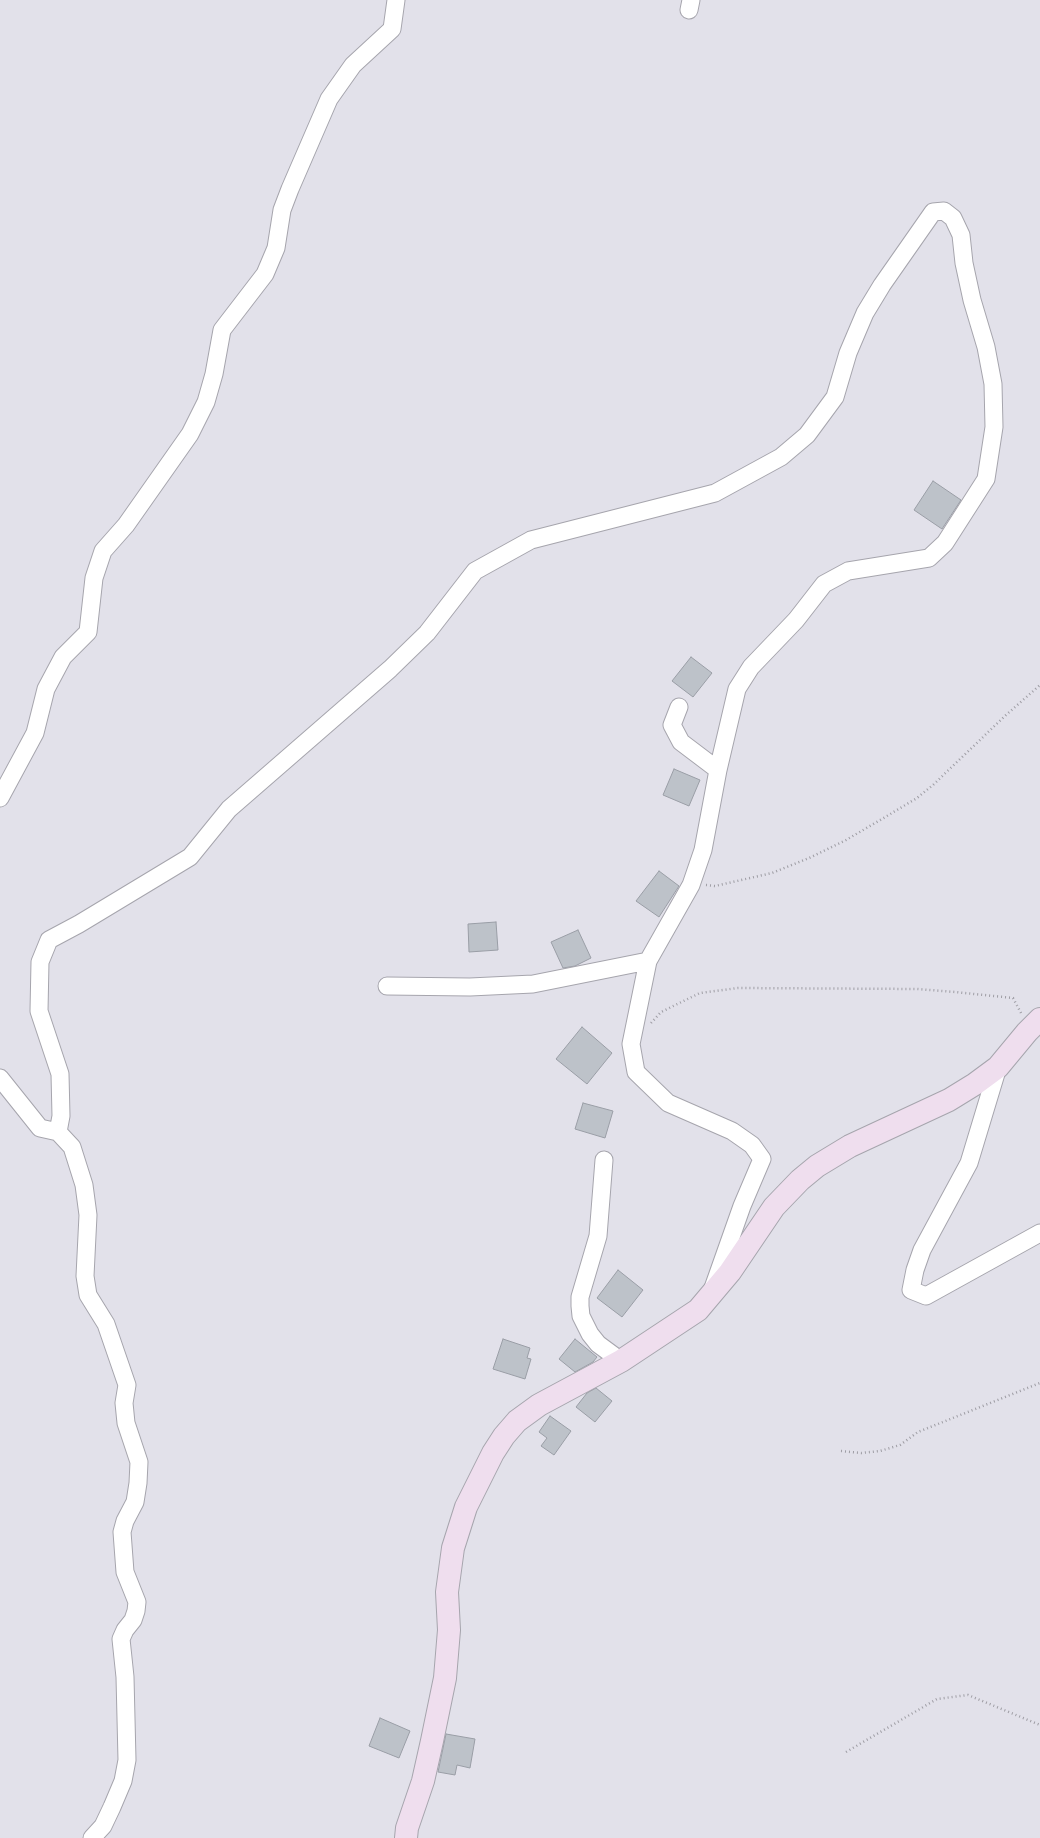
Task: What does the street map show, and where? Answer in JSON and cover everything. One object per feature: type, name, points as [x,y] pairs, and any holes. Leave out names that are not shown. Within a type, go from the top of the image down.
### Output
[{"type":"street","points":[[0,798],[35,733],[46,689],[63,657],[88,632],[94,578],[103,551],[126,525],[190,434],[206,402],[214,374],[222,330],[265,274],[276,248],[282,210],[290,188],[329,99],[353,65],[392,28],[397,4],[396,0]]},
{"type":"street","points":[[58,1132],[61,1116],[60,1074],[39,1011],[40,962],[49,940],[79,924],[190,857],[229,809],[390,669],[427,633],[475,571],[531,540],[715,493],[781,457],[807,435],[835,397],[848,353],[865,313],[882,285],[933,212],[944,211],[953,218],[961,235],[964,263],[972,300],[986,347],[993,384],[994,427],[986,479],[945,543],[929,558],[848,571],[824,584],[796,620],[751,667],[737,689],[718,770],[703,850],[691,885],[648,960],[631,1044],[636,1072],[668,1103],[732,1131],[752,1145],[762,1159],[742,1206],[712,1292]]},
{"type":"street","points":[[679,707],[672,725],[681,742],[718,770]]},
{"type":"street","points":[[387,986],[470,987],[532,984],[648,960]]},
{"type":"street","points":[[406,1838],[423,1780],[441,1697],[450,1630],[447,1592],[454,1548],[466,1507],[493,1453],[504,1436],[517,1421],[539,1405],[621,1361],[698,1310],[730,1272],[774,1207],[800,1180],[817,1166],[850,1146],[949,1100],[998,1067],[1033,1025]]},
{"type":"street","points":[[998,1067],[969,1163],[922,1250],[915,1270],[911,1290],[926,1296],[1040,1233]]},
{"type":"street","points":[[0,1078],[40,1128],[58,1132],[72,1147],[84,1185],[88,1215],[85,1276],[88,1295],[106,1324],[127,1385],[124,1403],[126,1423],[139,1462],[139,1478],[135,1502],[125,1521],[122,1532],[125,1572],[137,1602],[133,1620],[125,1630],[121,1639],[125,1677],[127,1760],[123,1781],[112,1807],[102,1826],[92,1838]]},
{"type":"street","points":[[604,1160],[598,1236],[580,1297],[580,1306],[581,1316],[590,1334],[598,1344],[621,1361]]},
{"type":"path","points":[[691,885],[715,886],[772,873],[809,858],[846,840],[917,798],[933,785],[1040,685]]},
{"type":"path","points":[[631,1044],[661,1012],[700,993],[738,988],[917,989],[1013,998],[1022,1014],[1033,1025]]},
{"type":"path","points":[[841,1451],[874,1452],[900,1445],[918,1432],[1040,1383]]},
{"type":"path","points":[[846,1752],[937,1699],[968,1695],[1040,1725]]},
{"type":"building","points":[[933,481],[961,500],[942,529],[914,510]]},
{"type":"building","points":[[691,657],[712,673],[693,697],[672,681]]},
{"type":"building","points":[[674,769],[700,780],[689,806],[663,795]]},
{"type":"building","points":[[659,871],[679,886],[659,917],[636,901]]},
{"type":"building","points":[[496,922],[498,950],[469,952],[468,924]]},
{"type":"building","points":[[578,930],[591,958],[575,966],[563,968],[551,942]]},
{"type":"building","points":[[582,1027],[612,1053],[587,1084],[556,1059]]},
{"type":"building","points":[[583,1103],[613,1111],[605,1138],[575,1129]]},
{"type":"building","points":[[618,1270],[643,1290],[622,1317],[597,1298]]},
{"type":"building","points":[[503,1339],[530,1348],[527,1358],[531,1359],[525,1379],[493,1369]]},
{"type":"building","points":[[575,1339],[597,1357],[593,1362],[575,1372],[559,1359]]},
{"type":"building","points":[[596,1388],[612,1401],[595,1422],[576,1407],[587,1393]]},
{"type":"building","points":[[550,1416],[571,1431],[554,1455],[541,1446],[547,1438],[539,1432]]},
{"type":"building","points":[[380,1718],[410,1731],[399,1758],[369,1746]]},
{"type":"building","points":[[446,1734],[475,1739],[470,1768],[457,1765],[455,1775],[438,1772]]}]
